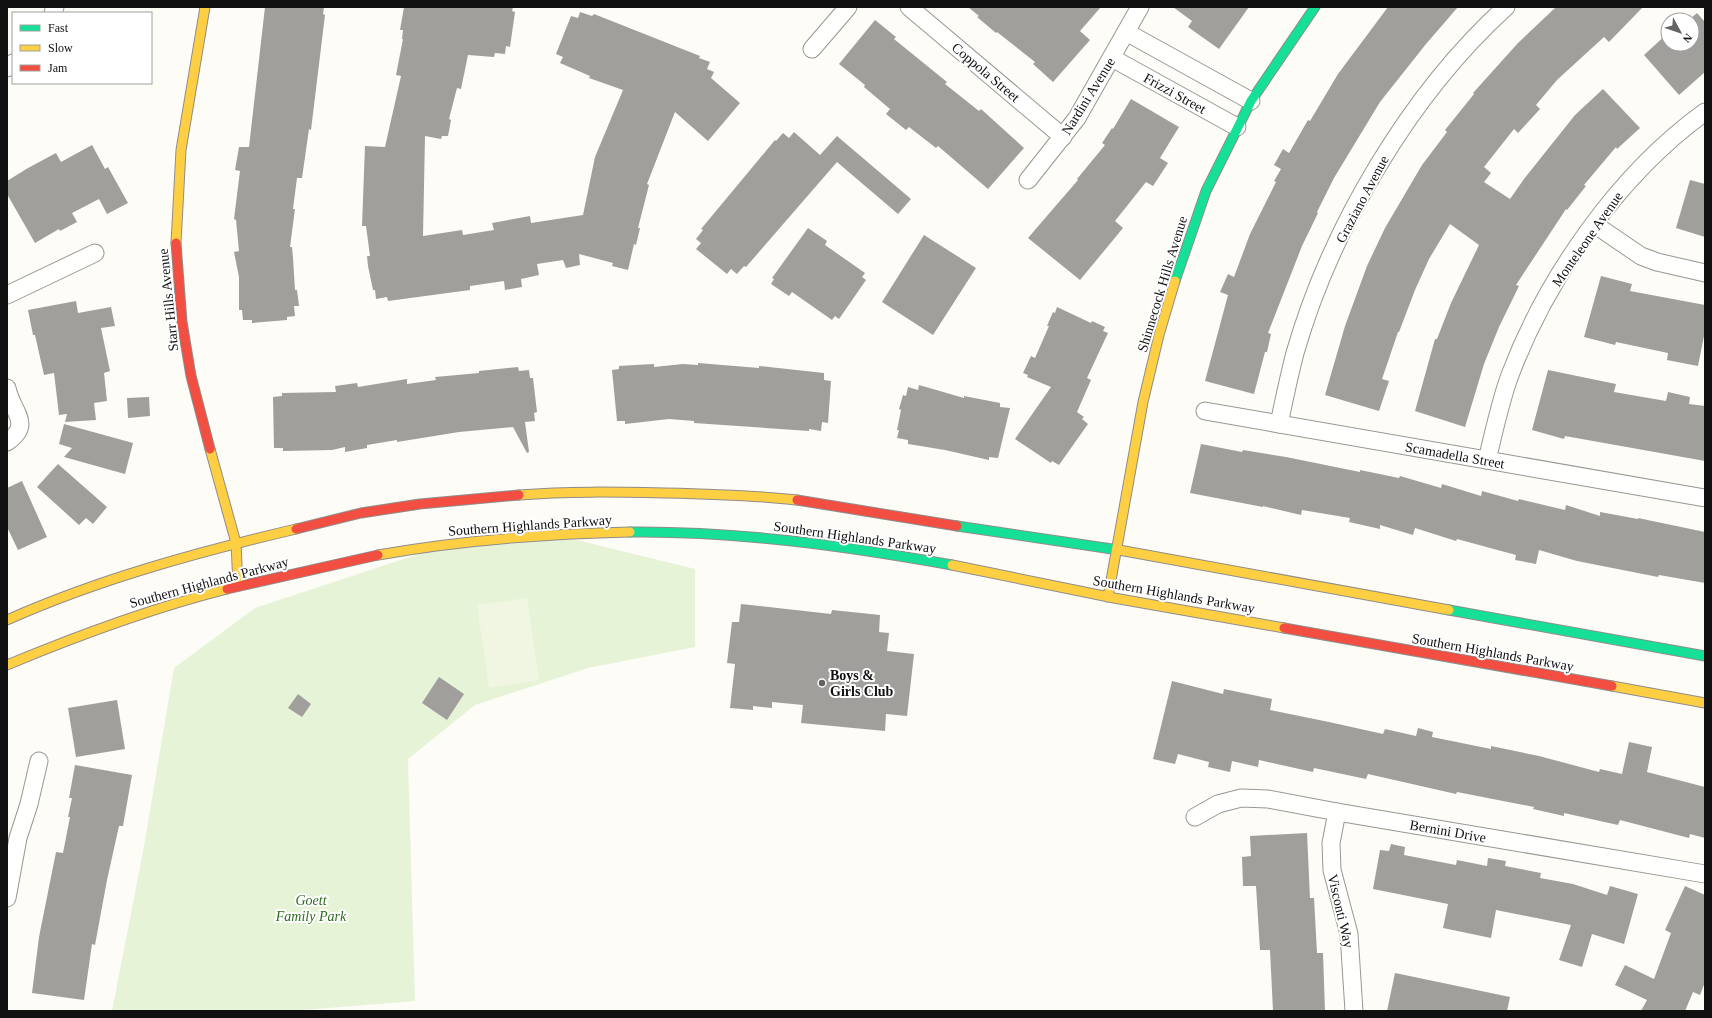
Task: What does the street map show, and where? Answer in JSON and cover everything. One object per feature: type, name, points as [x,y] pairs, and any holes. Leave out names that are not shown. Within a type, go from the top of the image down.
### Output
[{"type":"main road","name":"Starr Hills Avenue","points":[[205,7],[181,150],[176,214],[176,253],[182,322],[191,376],[236,544],[238,586]]},
{"type":"main road","name":"Shinnecock Hills Avenue","points":[[1108,597],[1143,402],[1159,335],[1181,260],[1206,191],[1237,127],[1251,102],[1300,27],[1315,7]]},
{"type":"main road","name":"Southern Highlands Parkway","points":[[7,620],[41,605],[98,585],[236,544],[361,513],[420,504],[485,497],[556,492],[623,492],[750,496],[812,502],[972,529],[1117,550],[1705,656]]},
{"type":"main road","name":"Southern Highlands Parkway","points":[[7,665],[66,640],[136,615],[238,586],[362,558],[430,546],[542,536],[652,533],[751,537],[867,551],[1000,574],[1108,597],[1705,704]]},
{"type":"street","points":[[812,49],[848,7]]},
{"type":"street","name":"Coppola Street","points":[[909,7],[1063,137]]},
{"type":"street","name":"Nardini Avenue","points":[[1028,180],[1077,118],[1140,7]]},
{"type":"street","name":"Graziano Avenue","points":[[1279,424],[1296,352],[1309,311],[1325,270],[1362,195],[1399,133],[1422,102],[1464,50],[1506,7]]},
{"type":"street","name":"Frizzi Street","points":[[1126,32],[1251,102]]},
{"type":"street","name":"Frizzi Street","points":[[1112,58],[1237,127]]},
{"type":"street","name":"Monteleone Avenue","points":[[1487,460],[1495,426],[1510,376],[1526,336],[1548,294],[1568,261],[1594,224],[1624,187],[1661,150],[1705,112]]},
{"type":"street","points":[[1594,224],[1641,256],[1657,262],[1705,273]]},
{"type":"street","points":[[7,295],[95,253]]},
{"type":"street","points":[[7,388],[19,418],[20,428],[12,439]]},
{"type":"street","name":"Scamadella Street","points":[[1205,411],[1705,498]]},
{"type":"street","points":[[7,898],[18,838],[29,804],[39,761]]},
{"type":"street","name":"Bernini Drive","points":[[1195,817],[1218,804],[1241,798],[1268,799],[1705,874]]},
{"type":"street","name":"Visconti Way","points":[[1337,812],[1331,843],[1332,870],[1349,934],[1354,1011]]},
{"type":"green space","name":"Goett Family Park","points":[[573,539],[695,569],[695,647],[588,668],[475,705],[408,759],[415,1001],[291,1011],[112,1011],[143,852],[174,668],[255,608],[431,550]]},
{"type":"green space","points":[[527,598],[539,680],[489,688],[477,605]]},
{"type":"building","points":[[265,7],[324,7],[323,14],[325,15],[311,130],[309,129],[302,178],[297,178],[293,209],[295,209],[290,247],[292,247],[295,290],[297,290],[299,306],[294,306],[295,316],[287,317],[287,320],[252,323],[252,320],[243,320],[242,310],[239,310],[239,277],[234,252],[239,251],[236,220],[234,219],[240,171],[235,170],[239,147],[249,147]]},
{"type":"building","points":[[404,7],[513,7],[512,11],[515,12],[510,47],[506,46],[505,54],[495,53],[494,57],[468,55],[461,89],[457,88],[449,119],[451,120],[448,136],[442,136],[441,139],[425,136],[423,236],[462,230],[463,235],[494,230],[492,223],[530,216],[531,223],[583,215],[595,157],[623,90],[589,78],[590,76],[560,63],[563,57],[556,54],[571,16],[578,18],[580,12],[592,16],[594,14],[700,56],[699,58],[710,62],[707,69],[714,72],[711,78],[740,103],[708,141],[675,112],[647,184],[649,185],[638,228],[640,228],[636,245],[634,244],[628,270],[612,266],[613,263],[579,254],[580,265],[566,268],[563,260],[537,264],[539,275],[521,279],[522,287],[505,290],[504,281],[470,286],[470,290],[388,301],[387,297],[376,299],[368,266],[367,256],[370,256],[366,226],[362,226],[365,146],[385,147],[401,76],[396,75],[403,39],[403,30],[400,30]]},
{"type":"building","points":[[968,7],[1101,7],[1080,31],[1090,40],[1053,82],[1033,64],[1035,62],[997,32],[996,33],[977,17],[979,16]]},
{"type":"building","points":[[1173,7],[1249,7],[1219,49],[1188,27],[1192,21]]},
{"type":"building","points":[[1388,7],[1458,7],[1426,44],[1380,102],[1334,178],[1302,246],[1268,333],[1271,334],[1267,352],[1265,352],[1254,394],[1205,381],[1228,295],[1220,292],[1228,274],[1234,277],[1250,234],[1276,182],[1274,181],[1281,169],[1274,165],[1283,149],[1289,153],[1308,120],[1310,121],[1338,74]]},
{"type":"building","points":[[1556,7],[1643,7],[1609,42],[1604,37],[1557,80],[1536,105],[1540,109],[1518,133],[1514,129],[1484,167],[1491,173],[1484,182],[1510,199],[1575,115],[1603,89],[1640,128],[1617,149],[1616,147],[1584,185],[1586,186],[1567,210],[1566,209],[1516,285],[1519,286],[1499,327],[1484,364],[1465,427],[1415,411],[1435,339],[1437,339],[1451,303],[1479,245],[1450,224],[1429,259],[1398,332],[1382,379],[1389,381],[1379,411],[1325,395],[1345,326],[1367,266],[1385,228],[1422,165],[1447,132],[1445,130],[1474,94],[1473,93],[1518,43]]},
{"type":"building","points":[[1700,16],[1705,22],[1705,72],[1679,95],[1644,55],[1660,40],[1660,52],[1700,52]]},
{"type":"building","points":[[875,20],[896,37],[894,39],[947,82],[945,84],[979,111],[981,109],[1024,148],[988,189],[938,146],[936,148],[909,127],[906,130],[886,114],[890,109],[864,87],[865,85],[839,64]]},
{"type":"building","points":[[1131,99],[1179,127],[1160,158],[1168,163],[1153,186],[1146,182],[1115,221],[1123,228],[1080,280],[1028,238],[1078,180],[1077,179],[1105,145],[1102,143],[1112,128],[1113,129]]},
{"type":"building","points":[[794,132],[820,155],[837,136],[911,199],[898,214],[837,162],[746,267],[744,266],[737,274],[731,269],[727,274],[696,249],[701,243],[696,239],[703,230],[701,229],[775,140],[776,141],[783,133],[789,138]]},
{"type":"building","points":[[92,145],[105,169],[108,167],[128,203],[107,214],[99,199],[72,213],[77,222],[60,231],[59,229],[35,243],[7,194],[7,181],[56,153],[61,162]]},
{"type":"building","points":[[1690,180],[1705,184],[1705,237],[1676,228]]},
{"type":"building","points":[[808,228],[827,241],[825,245],[865,273],[862,277],[866,280],[839,319],[835,316],[832,320],[792,292],[789,296],[771,284],[774,279],[772,278]]},
{"type":"building","points":[[924,235],[976,268],[933,335],[882,302]]},
{"type":"building","points":[[1601,276],[1632,284],[1630,291],[1705,305],[1705,331],[1698,366],[1667,360],[1668,353],[1616,342],[1615,345],[1584,337]]},
{"type":"building","points":[[76,301],[78,313],[111,307],[115,326],[101,328],[110,371],[104,373],[107,401],[94,403],[96,420],[65,422],[67,414],[59,415],[54,373],[44,375],[28,310]]},
{"type":"building","points":[[1057,307],[1091,323],[1092,321],[1105,327],[1103,331],[1108,333],[1087,378],[1091,380],[1077,412],[1084,417],[1082,419],[1088,424],[1059,465],[1052,461],[1051,463],[1015,439],[1051,387],[1027,377],[1028,375],[1023,373],[1031,356],[1035,358],[1049,326],[1047,326],[1053,312],[1055,313]]},
{"type":"building","points":[[698,363],[759,368],[759,366],[824,373],[824,380],[831,381],[828,423],[822,422],[821,431],[809,429],[809,431],[694,423],[694,421],[669,419],[625,424],[625,421],[617,421],[612,370],[619,369],[619,366],[654,364],[654,367],[683,364],[698,365]]},
{"type":"building","points":[[518,367],[519,371],[529,370],[530,378],[533,378],[537,412],[534,413],[535,421],[525,422],[529,452],[527,453],[513,427],[459,432],[397,442],[397,440],[367,445],[367,448],[345,452],[345,447],[332,450],[283,451],[283,448],[274,448],[273,397],[282,396],[282,393],[336,392],[335,386],[357,383],[358,387],[407,379],[407,384],[436,380],[435,377],[479,373],[479,371]]},
{"type":"building","points":[[1548,370],[1616,384],[1614,392],[1666,401],[1668,392],[1690,397],[1689,404],[1705,406],[1705,461],[1565,436],[1564,439],[1532,430]]},
{"type":"building","points":[[919,385],[964,398],[964,396],[1000,403],[1000,407],[1010,408],[998,458],[989,457],[989,460],[945,450],[908,444],[908,440],[897,438],[901,410],[899,409],[903,395],[906,396],[908,387],[918,390]]},
{"type":"building","points":[[149,397],[150,416],[128,418],[127,398]]},
{"type":"building","points":[[64,424],[133,443],[125,474],[64,457],[72,448],[59,444]]},
{"type":"building","points":[[1201,444],[1242,452],[1243,450],[1286,457],[1360,472],[1360,470],[1399,478],[1400,476],[1441,488],[1442,484],[1481,496],[1482,491],[1518,501],[1519,499],[1565,510],[1566,505],[1600,516],[1600,512],[1638,518],[1705,532],[1705,583],[1659,575],[1658,577],[1577,561],[1539,550],[1536,564],[1515,560],[1516,555],[1457,539],[1456,541],[1415,528],[1413,535],[1380,525],[1380,529],[1349,522],[1350,518],[1302,510],[1301,515],[1263,506],[1190,493]]},
{"type":"building","points":[[58,464],[107,507],[93,524],[86,518],[79,525],[37,487]]},
{"type":"building","points":[[22,481],[47,537],[18,550],[7,527],[7,488]]},
{"type":"building","name":"Boys & Girls Club","points":[[741,604],[831,614],[832,610],[880,615],[879,632],[889,633],[887,651],[914,654],[907,716],[886,714],[885,731],[801,723],[803,705],[772,702],[772,708],[753,706],[753,710],[730,708],[735,664],[727,663],[732,622],[739,622]]},
{"type":"building","points":[[439,677],[464,694],[447,720],[422,703]]},
{"type":"building","points":[[1172,681],[1223,694],[1224,689],[1272,699],[1270,710],[1383,734],[1385,729],[1416,736],[1418,728],[1433,732],[1432,737],[1491,749],[1491,746],[1539,756],[1599,772],[1600,769],[1622,774],[1629,742],[1652,747],[1647,772],[1705,787],[1705,838],[1690,834],[1689,838],[1620,820],[1618,825],[1564,813],[1564,816],[1533,809],[1534,807],[1457,792],[1456,794],[1368,774],[1366,779],[1314,768],[1313,772],[1259,760],[1258,767],[1232,761],[1230,772],[1208,767],[1209,762],[1178,754],[1175,764],[1153,759]]},
{"type":"building","points":[[298,694],[311,704],[302,717],[288,708]]},
{"type":"building","points":[[117,700],[125,749],[76,757],[68,708]]},
{"type":"building","points":[[75,765],[132,775],[123,826],[119,826],[107,880],[95,945],[92,944],[84,1000],[32,993],[39,937],[56,852],[63,853],[70,817],[68,817],[72,798],[69,798]]},
{"type":"building","points":[[1307,833],[1310,898],[1314,898],[1317,953],[1323,953],[1325,1011],[1273,1011],[1270,950],[1260,950],[1256,886],[1243,886],[1242,857],[1251,856],[1250,836]]},
{"type":"building","points":[[1391,844],[1405,847],[1404,855],[1456,865],[1457,860],[1487,866],[1488,858],[1506,861],[1505,866],[1541,873],[1540,878],[1573,884],[1607,895],[1610,886],[1638,894],[1624,944],[1592,934],[1582,967],[1559,960],[1571,925],[1496,910],[1491,938],[1443,928],[1448,904],[1373,889],[1380,850],[1389,851]]},
{"type":"building","points":[[1685,886],[1705,895],[1705,982],[1700,995],[1693,992],[1685,1011],[1641,1011],[1647,1000],[1615,985],[1625,965],[1654,979],[1671,933],[1665,930]]},
{"type":"building","points":[[1395,973],[1510,997],[1507,1011],[1387,1011]]},
{"type":"traffic: fast","points":[[1175,281],[1206,191],[1251,101],[1315,7]]},
{"type":"traffic: fast","points":[[957,526],[1119,550]]},
{"type":"traffic: fast","points":[[630,532],[711,534],[792,541],[952,565]]},
{"type":"traffic: fast","points":[[1449,610],[1705,656]]},
{"type":"traffic: slow","points":[[176,243],[181,150],[205,7]]},
{"type":"traffic: slow","points":[[1108,597],[1143,402],[1159,335],[1175,281]]},
{"type":"traffic: slow","points":[[210,449],[236,543],[238,586]]},
{"type":"traffic: slow","points":[[519,495],[610,492],[731,495],[797,500]]},
{"type":"traffic: slow","points":[[7,620],[42,605],[113,579],[222,547],[296,529]]},
{"type":"traffic: slow","points":[[378,555],[440,545],[503,539],[566,534],[630,532]]},
{"type":"traffic: slow","points":[[1119,550],[1449,610]]},
{"type":"traffic: slow","points":[[952,565],[1114,598],[1284,628]]},
{"type":"traffic: slow","points":[[7,665],[116,623],[199,596],[227,589]]},
{"type":"traffic: slow","points":[[1612,686],[1705,703]]},
{"type":"traffic: jam","points":[[176,243],[182,322],[191,376],[210,449]]},
{"type":"traffic: jam","points":[[296,529],[361,513],[420,504],[519,495]]},
{"type":"traffic: jam","points":[[797,500],[957,526]]},
{"type":"traffic: jam","points":[[227,589],[378,555]]},
{"type":"traffic: jam","points":[[1284,628],[1612,686]]},
{"type":"place","name":"Boys & Girls Club","points":[[822,683]]}]
